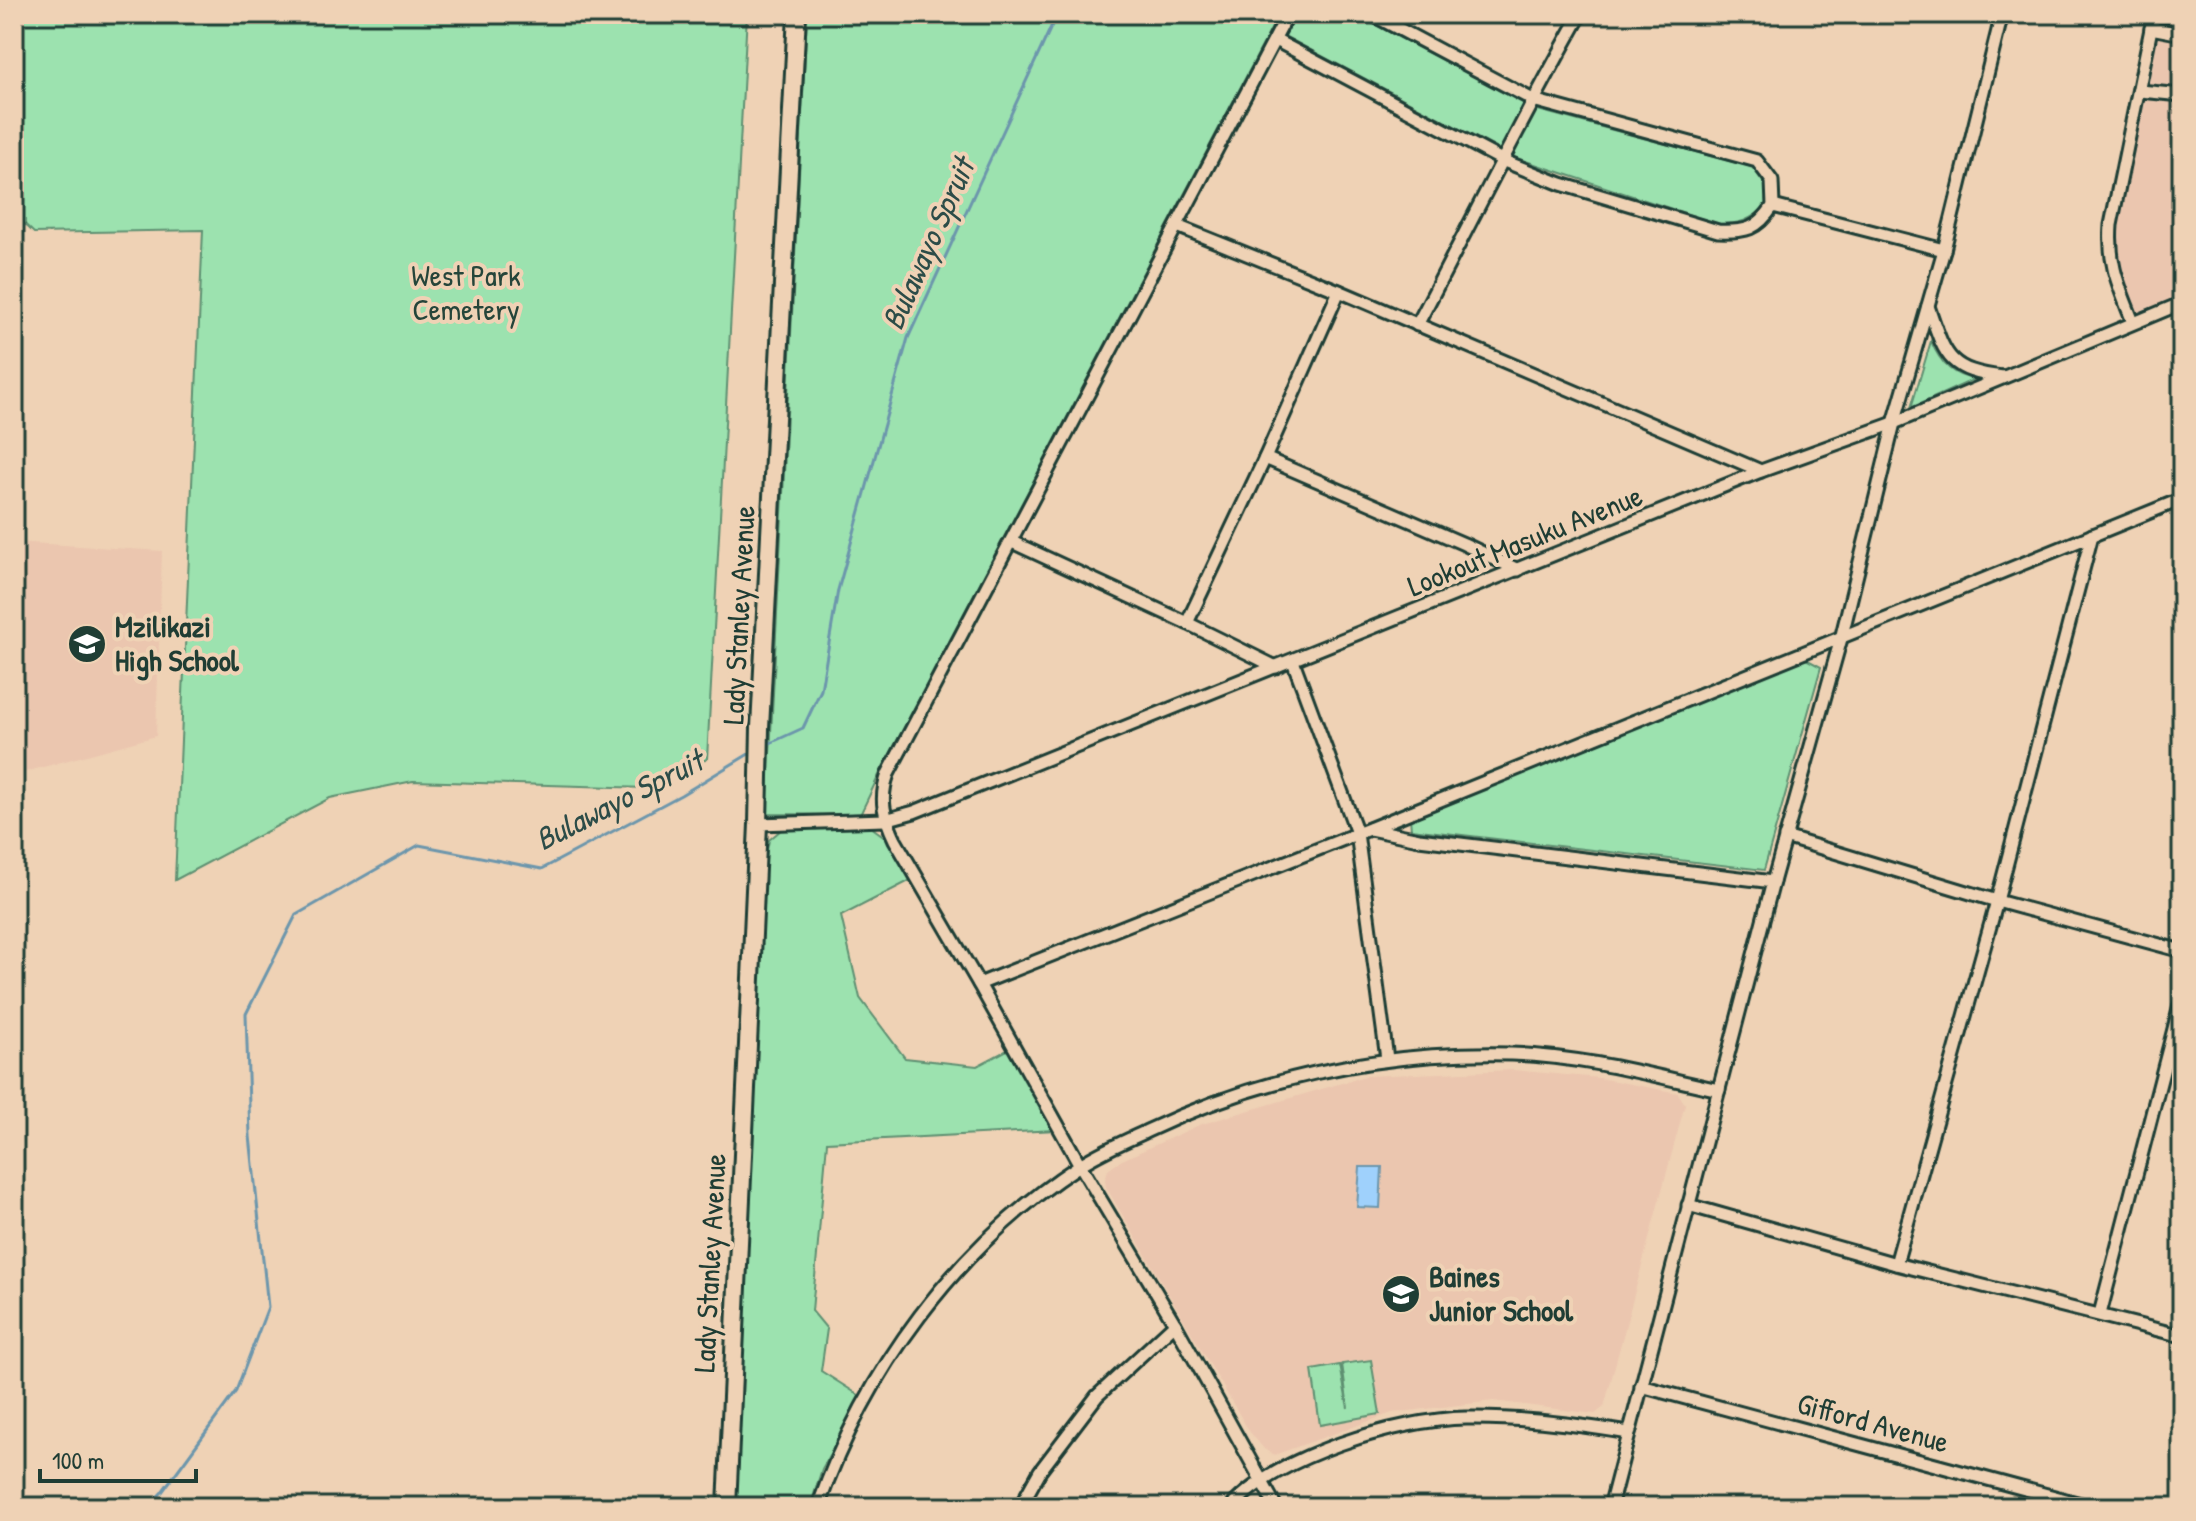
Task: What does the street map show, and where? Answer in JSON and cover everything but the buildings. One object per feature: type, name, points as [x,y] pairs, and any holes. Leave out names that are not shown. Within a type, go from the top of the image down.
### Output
[{"type":"highway","name":"Lady Stanley Avenue","points":[[727,1507],[760,728],[797,14]]},
{"type":"street","points":[[1276,1507],[1175,1324],[1080,1165],[885,820],[882,802],[888,774],[1288,14]]},
{"type":"street","points":[[1275,40],[1504,161],[1561,184],[1718,231],[1755,227],[1773,206],[1772,181],[1757,161],[1533,100],[1371,14]]},
{"type":"street","points":[[1417,325],[1581,14]]},
{"type":"street","points":[[1610,1507],[1773,882],[1842,635],[1894,423],[1944,250],[2002,14]]},
{"type":"street","points":[[2133,322],[2111,265],[2111,225],[2154,14]]},
{"type":"street","points":[[2151,28],[2182,34]]},
{"type":"street","points":[[2140,91],[2182,95]]},
{"type":"street","points":[[1773,206],[1944,250]]},
{"type":"street","points":[[1177,226],[1339,291],[1761,471]]},
{"type":"street","points":[[1187,623],[1339,291]]},
{"type":"street","name":"Lookout Masuku Avenue","points":[[758,824],[885,820],[914,812],[1761,471],[1894,423],[2182,303]]},
{"type":"street","points":[[1928,306],[1943,346],[1956,364],[1971,372],[2003,377]]},
{"type":"street","points":[[1265,458],[1518,570]]},
{"type":"street","points":[[979,984],[2182,499]]},
{"type":"street","points":[[1896,1264],[1997,901],[2092,535]]},
{"type":"street","points":[[1012,542],[1276,667]]},
{"type":"street","points":[[1293,661],[1357,833],[1387,1059]]},
{"type":"street","points":[[1369,829],[1419,839],[1773,882]]},
{"type":"street","points":[[1785,837],[1997,901],[2182,951]]},
{"type":"street","points":[[2100,1314],[2182,998]]},
{"type":"street","points":[[818,1507],[831,1469],[872,1386],[930,1301],[977,1250],[1048,1187],[1080,1165],[1168,1121],[1285,1080],[1387,1059],[1511,1054],[1547,1057],[1603,1064],[1719,1090]]},
{"type":"street","points":[[1688,1205],[1896,1264],[2182,1336]]},
{"type":"street","points":[[1020,1507],[1040,1471],[1097,1396],[1175,1324]]},
{"type":"street","name":"Gifford Avenue","points":[[1641,1386],[2092,1507]]},
{"type":"street","points":[[1231,1507],[1261,1480],[1320,1451],[1366,1436],[1462,1418],[1571,1423],[1629,1433]]},
{"type":"shaded area","points":[[2159,14],[2182,14],[2182,296],[2135,315],[2116,264],[2115,241],[2148,84]]},
{"type":"shaded area","name":"Mzilikazi High School","points":[[14,542],[162,551],[156,736],[14,775]]},
{"type":"shaded area","name":"Baines Junior School","points":[[1513,1070],[1599,1078],[1678,1093],[1685,1104],[1604,1407],[1595,1414],[1493,1401],[1392,1413],[1274,1455],[1264,1449],[1249,1431],[1106,1187],[1108,1170],[1122,1160],[1199,1125],[1366,1076]]},
{"type":"green space","name":"West Park Cemetery","points":[[14,14],[747,14],[707,759],[647,788],[413,781],[330,798],[175,880],[203,230],[34,233],[14,214]]},
{"type":"green space","points":[[807,14],[1279,14],[860,815],[767,814]]},
{"type":"green space","points":[[1294,14],[1355,14],[1538,110],[1752,167],[1766,186],[1766,206],[1744,221],[1718,224],[1513,157],[1284,36]]},
{"type":"green space","points":[[1931,341],[1947,367],[1975,379],[1911,408]]},
{"type":"green space","points":[[1804,658],[1821,667],[1764,870],[1411,829],[1410,818]]},
{"type":"green space","points":[[871,827],[889,840],[913,879],[841,916],[860,998],[905,1058],[977,1066],[1011,1048],[1056,1130],[827,1142],[812,1311],[827,1329],[821,1371],[862,1397],[822,1469],[810,1507],[734,1507],[765,860],[769,840],[781,830]]},
{"type":"green space","points":[[1371,1360],[1380,1414],[1320,1425],[1312,1370],[1340,1365],[1348,1408],[1342,1364]]},
{"type":"water","points":[[1360,1167],[1382,1167],[1380,1208],[1357,1207]]},
{"type":"waterway","name":"Bulawayo Spruit","points":[[766,745],[803,728],[821,690],[838,590],[908,338],[1057,14]]},
{"type":"waterway","name":"Bulawayo Spruit","points":[[148,1507],[236,1391],[268,1307],[250,1136],[246,1014],[296,915],[419,845],[542,869],[681,795],[752,752]]},
{"type":"place","name":"Mzilikazi High School","points":[[87,644]]},
{"type":"place","name":"Baines Junior School","points":[[1401,1294]]}]
